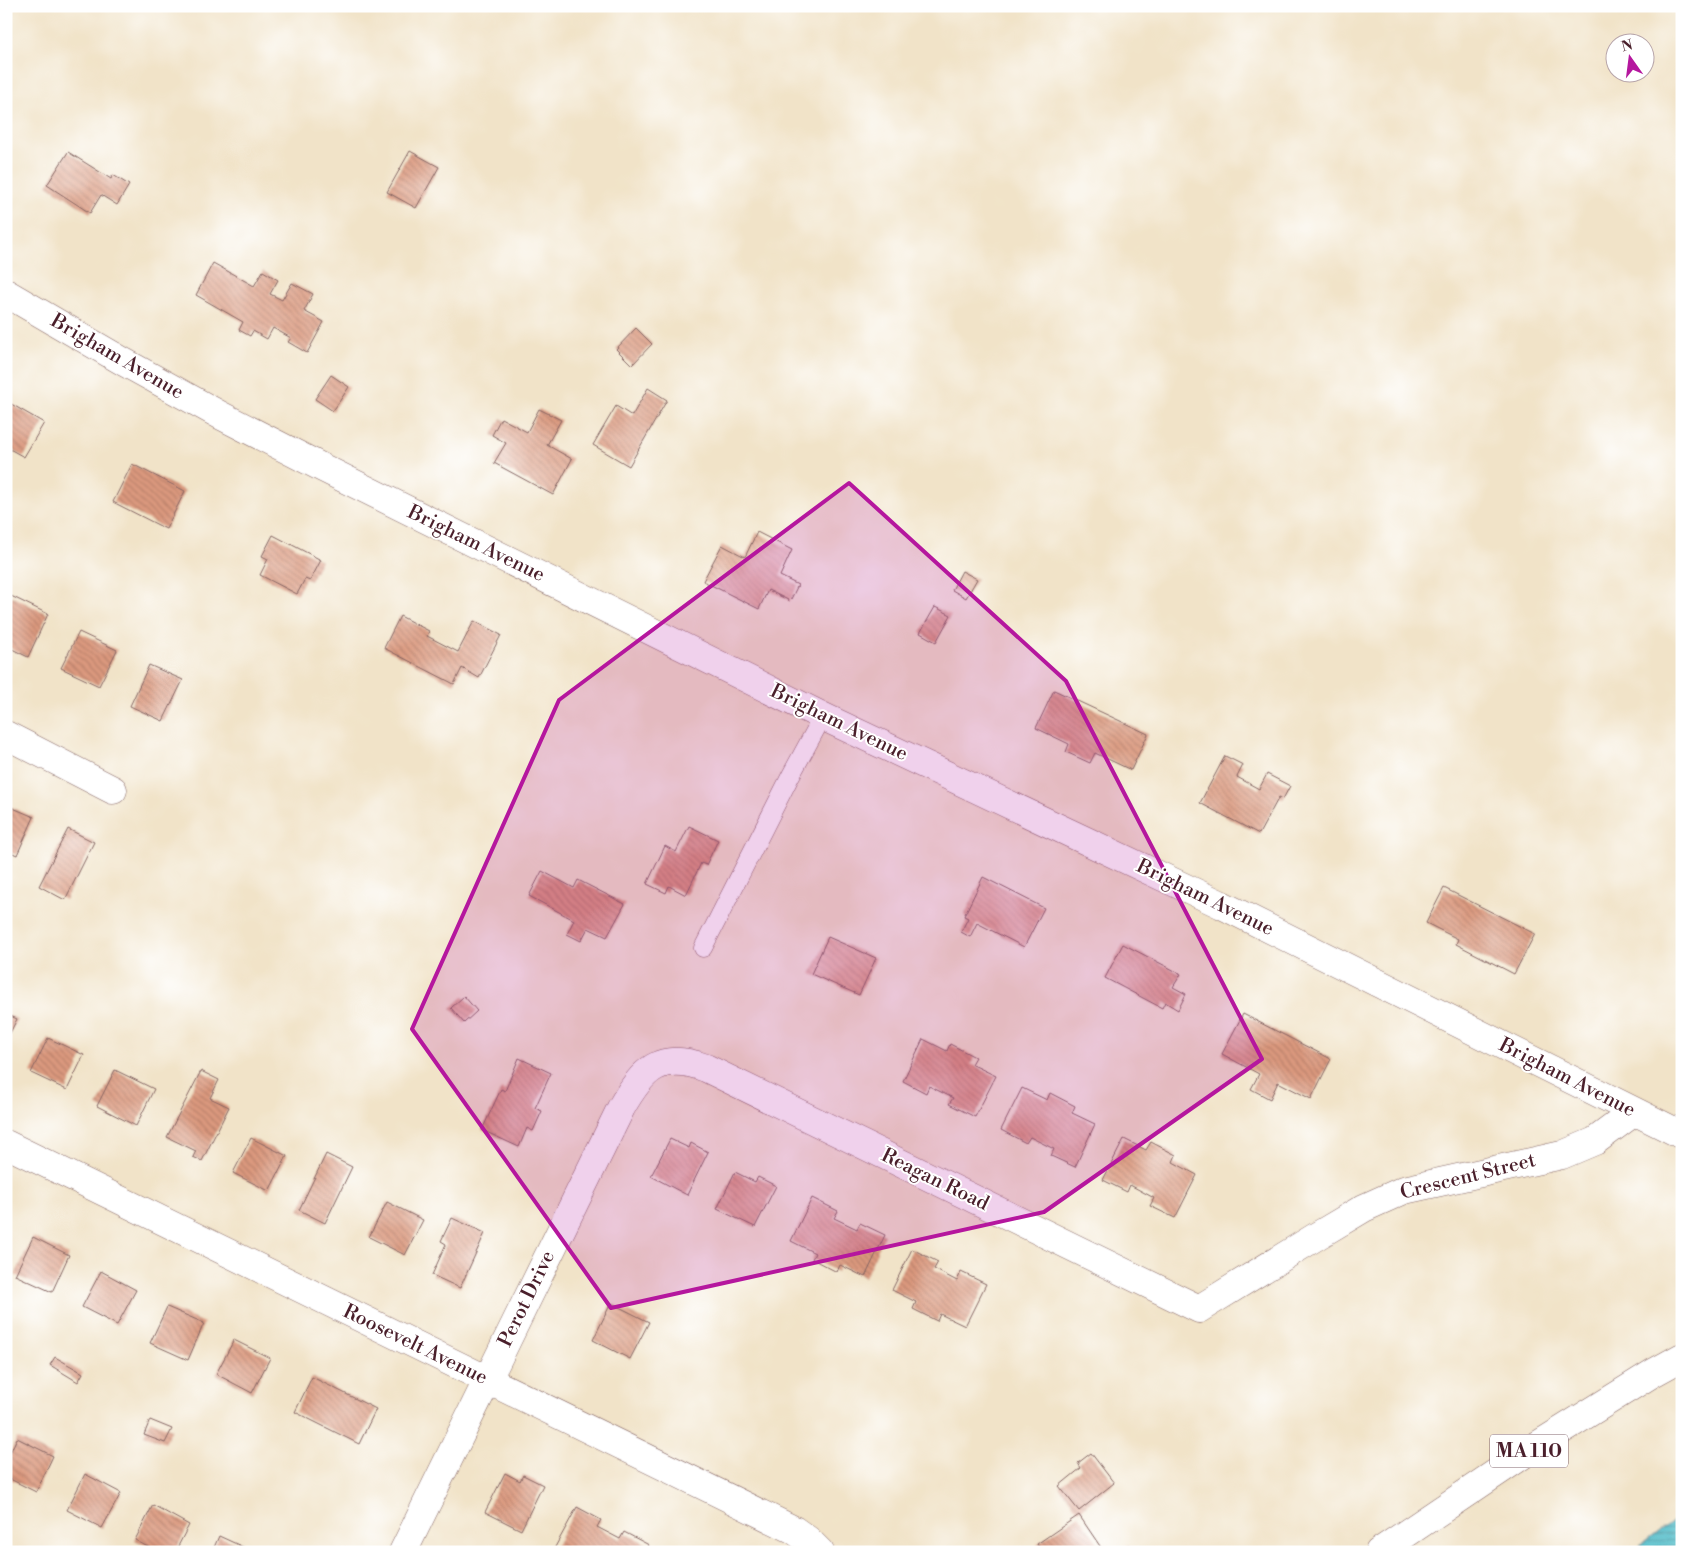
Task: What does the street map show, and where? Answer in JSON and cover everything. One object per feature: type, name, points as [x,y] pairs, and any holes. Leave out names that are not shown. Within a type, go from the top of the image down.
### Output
[{"type":"street","name":"Brigham Avenue","points":[[6,293],[124,362],[220,415],[332,472],[823,716],[1222,905],[1682,1136]]},
{"type":"street","points":[[6,735],[113,790]]},
{"type":"street","name":"Reagan Road","points":[[669,1061],[681,1061],[706,1068],[1200,1309]]},
{"type":"street","name":"Perot Drive","points":[[403,1552],[625,1101],[640,1079],[650,1069],[669,1061]]},
{"type":"street","name":"Crescent Street","points":[[1200,1309],[1364,1208],[1404,1190],[1562,1155],[1595,1141],[1634,1112]]},
{"type":"street","name":"Roosevelt Avenue","points":[[6,1144],[794,1530],[820,1552]]},
{"type":"street","name":"MA 110","points":[[1379,1552],[1533,1448],[1682,1357]]},
{"type":"lane","points":[[703,948],[823,716]]},
{"type":"highlighted area","points":[[849,483],[1066,681],[1262,1059],[1044,1212],[611,1308],[412,1029],[559,700]]},
{"type":"water","points":[[1682,1513],[1682,1552],[1632,1552]]},
{"type":"building","points":[[410,151],[439,167],[416,208],[387,192]]},
{"type":"building","points":[[68,152],[111,179],[113,175],[129,185],[117,205],[101,195],[90,213],[47,185]]},
{"type":"building","points":[[213,263],[254,286],[263,271],[278,280],[270,294],[282,300],[292,283],[313,294],[304,311],[324,322],[307,353],[288,342],[291,338],[273,328],[267,339],[253,331],[250,336],[239,330],[243,322],[196,295]]},
{"type":"building","points":[[636,328],[652,344],[632,365],[616,349]]},
{"type":"building","points":[[331,375],[349,387],[333,411],[315,399]]},
{"type":"building","points":[[648,388],[667,400],[629,466],[593,445],[616,406],[632,416]]},
{"type":"building","points":[[6,401],[44,423],[24,457],[6,447]]},
{"type":"building","points":[[539,409],[561,420],[547,445],[572,459],[553,495],[494,463],[506,443],[492,435],[501,418],[527,432]]},
{"type":"building","points":[[132,464],[185,491],[166,529],[113,502]]},
{"type":"building","points":[[757,532],[792,550],[780,576],[798,585],[790,601],[768,590],[759,609],[703,581],[722,545],[745,557]]},
{"type":"building","points":[[273,535],[321,560],[310,581],[305,579],[297,594],[260,575],[268,559],[262,556]]},
{"type":"building","points":[[962,571],[977,579],[966,598],[952,590]]},
{"type":"building","points":[[11,596],[48,614],[28,657],[6,646],[6,607]]},
{"type":"building","points":[[935,607],[951,615],[936,642],[920,633]]},
{"type":"building","points":[[400,616],[429,631],[427,636],[458,652],[474,621],[501,635],[479,678],[462,668],[454,684],[384,648]]},
{"type":"building","points":[[79,632],[117,650],[99,686],[61,668]]},
{"type":"building","points":[[149,665],[183,680],[163,721],[130,706]]},
{"type":"building","points":[[1054,690],[1148,734],[1131,770],[1095,753],[1090,763],[1066,752],[1069,744],[1036,728]]},
{"type":"building","points":[[1225,756],[1243,765],[1237,777],[1259,789],[1267,774],[1290,786],[1283,799],[1279,797],[1259,834],[1200,803]]},
{"type":"building","points":[[6,805],[34,817],[17,855],[6,850]]},
{"type":"building","points":[[689,826],[718,840],[706,865],[701,863],[686,895],[669,886],[666,893],[647,884],[665,846],[676,852]]},
{"type":"building","points":[[68,829],[94,842],[65,900],[39,886]]},
{"type":"building","points":[[542,871],[574,888],[578,880],[625,904],[607,937],[588,928],[581,941],[567,934],[574,920],[529,896]]},
{"type":"building","points":[[983,877],[1044,908],[1024,947],[977,923],[970,937],[961,932],[968,918],[964,916]]},
{"type":"building","points":[[1444,888],[1535,934],[1514,974],[1456,944],[1458,939],[1426,923]]},
{"type":"building","points":[[828,937],[876,958],[859,995],[811,974]]},
{"type":"building","points":[[1123,944],[1181,974],[1173,987],[1186,994],[1178,1010],[1165,1002],[1162,1008],[1105,978]]},
{"type":"building","points":[[464,996],[477,1011],[464,1023],[451,1008]]},
{"type":"building","points":[[6,1014],[17,1019],[6,1041]]},
{"type":"building","points":[[1243,1014],[1331,1059],[1311,1099],[1278,1082],[1270,1099],[1251,1089],[1259,1074],[1222,1054]]},
{"type":"building","points":[[48,1038],[84,1055],[67,1090],[31,1073]]},
{"type":"building","points":[[923,1039],[947,1051],[950,1044],[975,1057],[971,1064],[996,1076],[975,1117],[949,1104],[953,1098],[929,1086],[926,1093],[903,1081]]},
{"type":"building","points":[[519,1058],[551,1073],[535,1108],[542,1111],[533,1131],[527,1128],[519,1147],[482,1130],[501,1089],[505,1091]]},
{"type":"building","points":[[115,1070],[154,1089],[136,1126],[97,1106]]},
{"type":"building","points":[[201,1071],[219,1080],[210,1098],[229,1107],[202,1161],[193,1157],[196,1151],[167,1137]]},
{"type":"building","points":[[1022,1088],[1047,1100],[1050,1093],[1075,1106],[1072,1113],[1095,1124],[1075,1167],[1051,1156],[1054,1149],[1030,1137],[1026,1143],[1001,1130]]},
{"type":"building","points":[[251,1138],[287,1156],[269,1191],[233,1173]]},
{"type":"building","points":[[670,1139],[689,1148],[691,1143],[708,1152],[687,1195],[651,1176]]},
{"type":"building","points":[[1124,1139],[1146,1150],[1151,1142],[1176,1155],[1173,1162],[1197,1175],[1175,1218],[1150,1206],[1154,1198],[1130,1185],[1127,1192],[1103,1180]]},
{"type":"building","points":[[326,1154],[352,1167],[325,1223],[299,1210]]},
{"type":"building","points":[[735,1172],[755,1182],[758,1177],[776,1186],[755,1227],[717,1209]]},
{"type":"building","points":[[812,1198],[838,1211],[834,1218],[857,1229],[860,1223],[885,1235],[865,1277],[840,1265],[837,1272],[812,1259],[815,1253],[791,1241]]},
{"type":"building","points":[[387,1202],[423,1220],[405,1255],[369,1237]]},
{"type":"building","points":[[452,1218],[485,1233],[460,1288],[432,1275],[446,1244],[441,1241]]},
{"type":"building","points":[[33,1237],[69,1255],[52,1292],[15,1275]]},
{"type":"building","points":[[912,1249],[938,1262],[934,1269],[957,1281],[961,1272],[986,1284],[965,1326],[940,1314],[937,1321],[913,1309],[916,1302],[892,1290]]},
{"type":"building","points":[[101,1271],[136,1290],[117,1325],[82,1307]]},
{"type":"building","points":[[611,1303],[649,1322],[630,1359],[593,1340]]},
{"type":"building","points":[[167,1307],[204,1323],[188,1360],[150,1343]]},
{"type":"building","points":[[234,1340],[270,1358],[252,1393],[216,1374]]},
{"type":"building","points":[[55,1357],[83,1373],[78,1382],[50,1365]]},
{"type":"building","points":[[312,1377],[376,1409],[359,1444],[295,1412]]},
{"type":"building","points":[[150,1420],[172,1429],[165,1443],[144,1435]]},
{"type":"building","points":[[17,1438],[53,1456],[36,1492],[6,1477],[6,1461]]},
{"type":"building","points":[[1091,1453],[1114,1483],[1079,1511],[1059,1486],[1081,1468],[1078,1463]]},
{"type":"building","points":[[505,1473],[520,1481],[523,1475],[543,1485],[521,1530],[485,1512]]},
{"type":"building","points":[[85,1474],[121,1493],[102,1528],[67,1510]]},
{"type":"building","points":[[153,1505],[189,1525],[175,1552],[157,1552],[135,1540]]},
{"type":"building","points":[[577,1507],[601,1520],[597,1527],[620,1539],[624,1532],[649,1545],[645,1552],[559,1552],[554,1549]]},
{"type":"building","points":[[1079,1515],[1104,1552],[1042,1552],[1037,1544]]},
{"type":"building","points":[[219,1536],[254,1552],[212,1552]]},
{"type":"building","points":[[1129,1545],[1133,1552],[1120,1552]]}]
